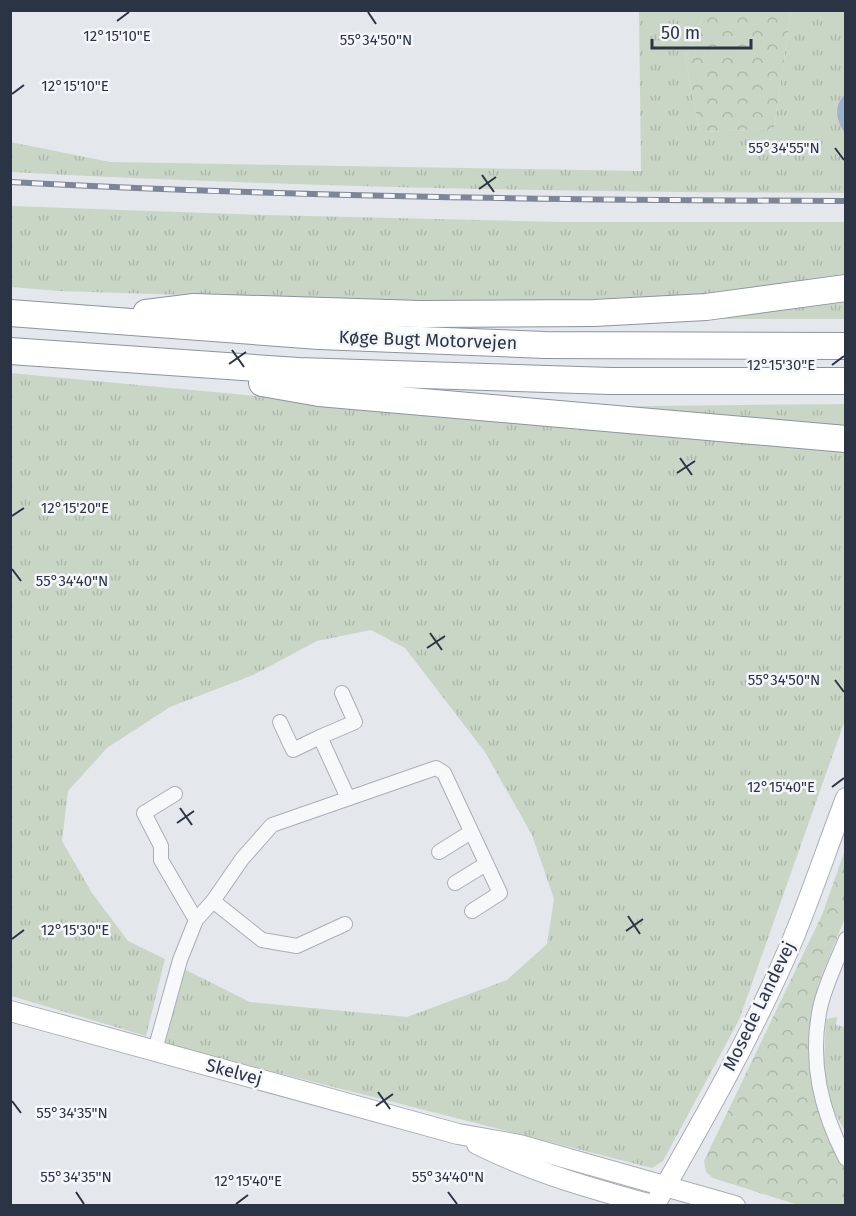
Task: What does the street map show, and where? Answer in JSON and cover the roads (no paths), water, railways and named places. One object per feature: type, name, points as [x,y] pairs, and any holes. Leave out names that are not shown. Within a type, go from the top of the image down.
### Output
[{"type":"highway","points":[[93,320],[194,307],[420,314],[594,313],[706,307],[846,288]]},
{"type":"highway","name":"Køge Bugt Motorvejen","points":[[10,313],[319,336],[509,344],[846,346]]},
{"type":"highway","name":"Køge Bugt Motorvejen","points":[[10,351],[298,371],[599,381],[846,381]]},
{"type":"highway","points":[[135,361],[319,393],[846,440]]},
{"type":"street","points":[[280,722],[293,750],[355,722],[342,693]]},
{"type":"street","points":[[320,737],[348,798]]},
{"type":"street","points":[[155,1050],[180,960],[196,920],[213,901],[242,859],[272,825],[436,768],[444,773],[500,893],[472,911]]},
{"type":"street","points":[[175,794],[144,813],[161,846],[161,860],[196,920]]},
{"type":"street","name":"Mosede Landevej","points":[[655,1205],[687,1150],[771,989],[793,938],[846,798]]},
{"type":"street","points":[[439,852],[471,832]]},
{"type":"street","points":[[455,883],[486,864]]},
{"type":"street","points":[[213,901],[262,940],[297,946],[345,924]]},
{"type":"street","points":[[846,939],[820,1007],[815,1051],[819,1092],[831,1131],[846,1159]]},
{"type":"street","name":"Skelvej","points":[[10,1011],[458,1134],[520,1145],[735,1206]]},
{"type":"street","name":"Skelvej","points":[[458,1134],[510,1160],[566,1182],[655,1205]]},
{"type":"water","points":[[845,94],[845,133],[837,109]]},
{"type":"railway","points":[[10,182],[428,197],[846,201]]}]
